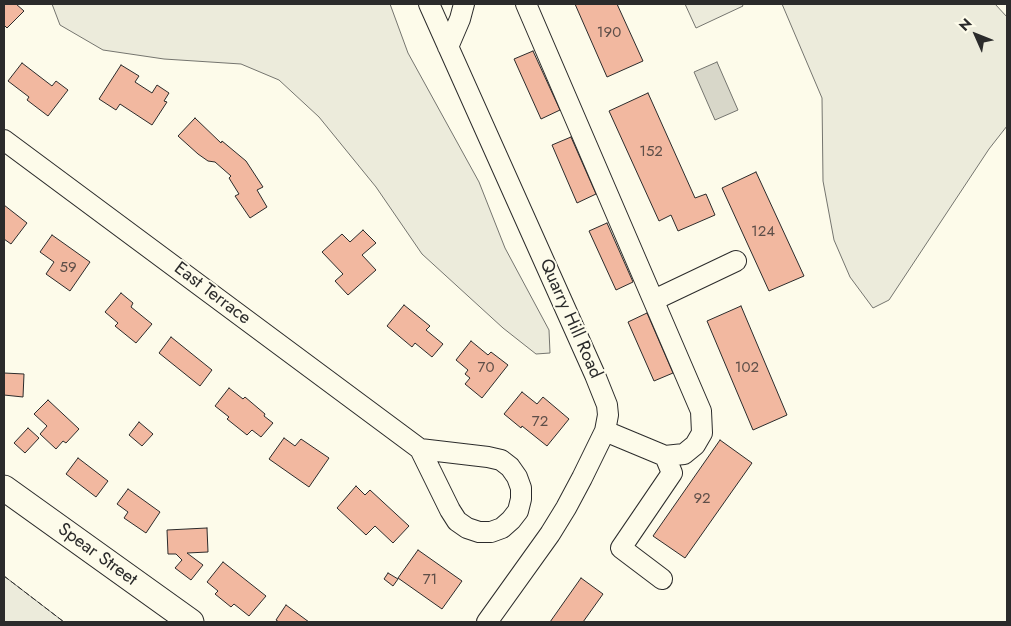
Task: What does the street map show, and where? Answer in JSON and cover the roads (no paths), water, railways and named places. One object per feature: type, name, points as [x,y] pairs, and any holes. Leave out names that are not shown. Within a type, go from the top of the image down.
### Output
[{"type":"main road","name":"Spear Street","points":[[4,488],[191,622]]},
{"type":"street","name":"Quarry Hill Road","points":[[429,4],[602,392],[608,415],[605,431],[560,517],[487,622]]},
{"type":"street","points":[[448,47],[464,4]]},
{"type":"street","points":[[526,4],[701,411],[702,433],[695,445],[684,454],[665,456],[605,431]]},
{"type":"street","name":"East Terrace","points":[[4,140],[420,449],[457,521],[467,528],[479,532],[491,532],[502,528],[518,511],[522,499],[521,488],[517,476],[501,460],[488,456],[420,449]]},
{"type":"street","points":[[654,300],[736,261]]},
{"type":"street","points":[[662,579],[621,548],[672,473],[665,456]]}]
